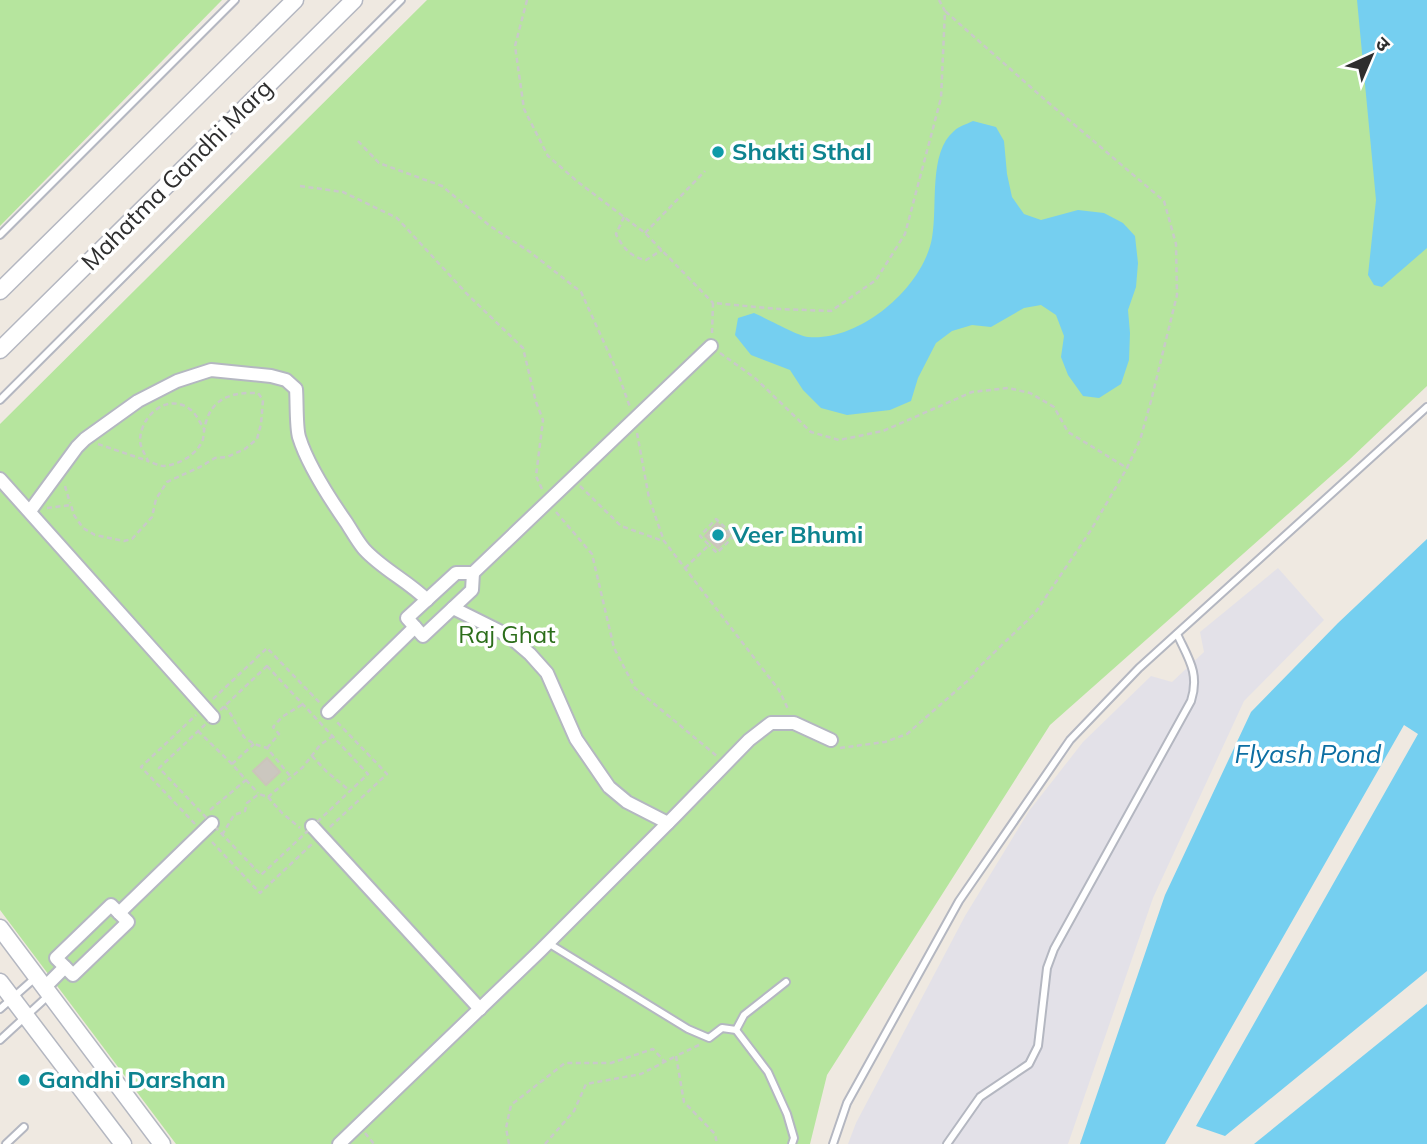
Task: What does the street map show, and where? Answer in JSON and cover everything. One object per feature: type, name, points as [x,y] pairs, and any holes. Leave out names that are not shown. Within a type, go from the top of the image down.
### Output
[{"type":"main road","name":"Mahatma Gandhi Marg","points":[[0,291],[295,0]]},
{"type":"main road","name":"Mahatma Gandhi Marg","points":[[0,350],[355,0]]},
{"type":"main road","points":[[0,928],[162,1144]]},
{"type":"main road","points":[[0,982],[123,1144]]},
{"type":"street","points":[[473,573],[456,573],[407,618],[423,636],[472,590],[473,573],[711,346]]},
{"type":"street","points":[[30,511],[77,447],[138,401],[177,381],[211,370],[271,376],[286,380],[296,389],[298,434],[305,453],[333,503],[364,549],[418,590],[427,600]]},
{"type":"street","points":[[0,479],[213,717]]},
{"type":"street","points":[[453,607],[509,636],[530,654],[547,673],[576,739],[609,787],[627,802],[668,823]]},
{"type":"street","points":[[328,712],[415,627]]},
{"type":"street","points":[[188,691],[209,703]]},
{"type":"street","points":[[188,691],[198,713]]},
{"type":"street","points":[[339,1144],[548,943],[749,740],[771,723],[794,723],[831,740]]},
{"type":"street","points":[[119,914],[208,819]]},
{"type":"street","points":[[326,831],[337,853]]},
{"type":"street","points":[[311,833],[337,853],[480,1009]]},
{"type":"street","points":[[111,905],[128,922],[73,975],[65,967],[56,958],[111,905]]},
{"type":"street","points":[[43,987],[65,967]]},
{"type":"lane","points":[[0,235],[235,0]]},
{"type":"lane","points":[[0,400],[401,0]]},
{"type":"lane","points":[[833,1144],[847,1103],[959,901],[1070,740],[1139,668],[1427,407]]},
{"type":"lane","points":[[947,1144],[980,1097],[1029,1064],[1034,1056],[1038,1046],[1047,968],[1054,949],[1191,701],[1194,692],[1194,670],[1177,634]]},
{"type":"lane","points":[[548,943],[688,1029],[709,1038],[722,1028],[736,1030],[768,1072],[787,1114],[794,1138],[792,1144]]},
{"type":"lane","points":[[736,1030],[744,1015],[786,982]]},
{"type":"lane","points":[[0,1009],[12,998],[43,987]]},
{"type":"lane","points":[[0,1040],[26,1016],[43,987]]},
{"type":"lane","points":[[6,1144],[24,1127]]},
{"type":"path","points":[[527,0],[515,46],[524,110],[548,156],[645,233],[713,303],[831,310],[876,280],[905,234],[941,98],[946,11]]},
{"type":"path","points":[[831,740],[840,748],[885,743],[907,734],[973,676],[1035,613],[1091,530],[1128,468],[1140,440],[1177,295],[1176,244],[1164,201],[1042,98],[946,11],[939,0]]},
{"type":"path","points":[[358,141],[379,163],[442,186],[490,226],[530,252],[581,292],[617,371],[634,420],[649,498],[664,541],[779,690],[794,723]]},
{"type":"path","points":[[645,233],[705,171]]},
{"type":"path","points":[[300,186],[343,192],[397,218],[467,294],[523,348],[543,420],[536,476],[548,502],[592,554],[614,648],[635,688],[726,763]]},
{"type":"path","points":[[624,217],[616,234],[621,244],[637,259],[646,260],[662,250]]},
{"type":"path","points":[[713,303],[711,346],[755,378],[811,432],[839,440],[883,431],[972,392],[1009,388],[1030,393],[1054,407],[1068,432],[1128,468]]},
{"type":"path","points":[[61,469],[74,515],[83,528],[95,535],[124,541],[132,539],[152,517],[156,499],[167,482],[215,458],[227,457],[246,449],[257,439],[263,400],[258,393],[229,395],[214,405],[206,420],[199,447],[186,459],[161,466],[85,439]]},
{"type":"path","points":[[148,461],[140,443],[142,427],[148,416],[162,406],[176,402],[190,409],[204,429]]},
{"type":"path","points":[[572,478],[621,526],[664,541]]},
{"type":"path","points":[[30,511],[71,505]]},
{"type":"path","points":[[716,519],[734,536],[717,553],[709,545],[700,536],[716,519]]},
{"type":"path","points":[[685,568],[709,545]]},
{"type":"path","points":[[209,703],[267,648],[387,774],[326,831]]},
{"type":"path","points":[[267,666],[368,774],[311,833],[261,875],[159,768],[213,717],[267,666]]},
{"type":"path","points":[[267,748],[279,734],[273,727],[282,717],[303,704]]},
{"type":"path","points":[[224,706],[244,737],[267,748],[291,777]]},
{"type":"path","points":[[198,731],[259,794],[268,797],[282,813],[311,833]]},
{"type":"path","points":[[268,797],[303,768],[320,745],[333,736]]},
{"type":"path","points":[[232,764],[254,744]]},
{"type":"path","points":[[312,756],[350,791]]},
{"type":"path","points":[[208,819],[246,780]]},
{"type":"path","points":[[222,835],[234,815],[245,811],[247,803],[259,794]]},
{"type":"path","points":[[545,1144],[574,1111],[586,1084],[641,1074],[709,1038]]},
{"type":"path","points":[[509,1144],[506,1128],[511,1105],[565,1063],[611,1063],[653,1049],[665,1062]]},
{"type":"path","points":[[676,1056],[684,1102],[715,1134],[717,1144]]},
{"type":"shaded area","points":[[1278,568],[1324,620],[1244,701],[1153,898],[1068,1144],[848,1144],[856,1123],[965,916],[1029,811],[1083,742],[1151,676],[1172,682],[1204,652],[1200,632]]},
{"type":"green space","points":[[0,0],[222,0],[0,226]]},
{"type":"green space","name":"Raj Ghat","points":[[427,0],[1427,0],[1427,386],[1349,460],[1050,725],[827,1075],[810,1144],[176,1144],[0,910],[0,424]]},
{"type":"water","points":[[1357,0],[1427,0],[1427,248],[1382,287],[1374,285],[1368,275],[1376,200]]},
{"type":"water","points":[[973,121],[996,127],[1004,141],[1012,197],[1024,214],[1041,220],[1078,210],[1104,213],[1123,223],[1135,236],[1138,263],[1136,287],[1128,310],[1129,360],[1121,384],[1099,398],[1083,396],[1068,375],[1061,357],[1064,336],[1056,315],[1041,305],[1024,308],[991,327],[972,325],[952,331],[936,343],[918,378],[911,401],[890,410],[847,415],[821,408],[803,390],[790,370],[751,355],[735,335],[738,318],[754,313],[803,336],[828,336],[848,331],[886,308],[902,293],[926,257],[934,225],[940,152],[956,129]]},
{"type":"water","name":"Flyash Pond","points":[[1427,539],[1427,971],[1225,1136],[1196,1126],[1418,734],[1404,725],[1165,1144],[1080,1144],[1165,895],[1251,712],[1338,623]]},
{"type":"water","points":[[1427,1004],[1427,1144],[1254,1144]]},
{"type":"building","name":"Veer Bhumi","points":[[717,523],[730,535],[718,548],[705,536]]},
{"type":"building","points":[[267,758],[280,772],[266,785],[253,771]]},
{"type":"place","name":"Shakti Sthal","points":[[718,152]]},
{"type":"place","name":"Veer Bhumi","points":[[718,535]]},
{"type":"place","name":"Gandhi Darshan","points":[[24,1080]]}]
